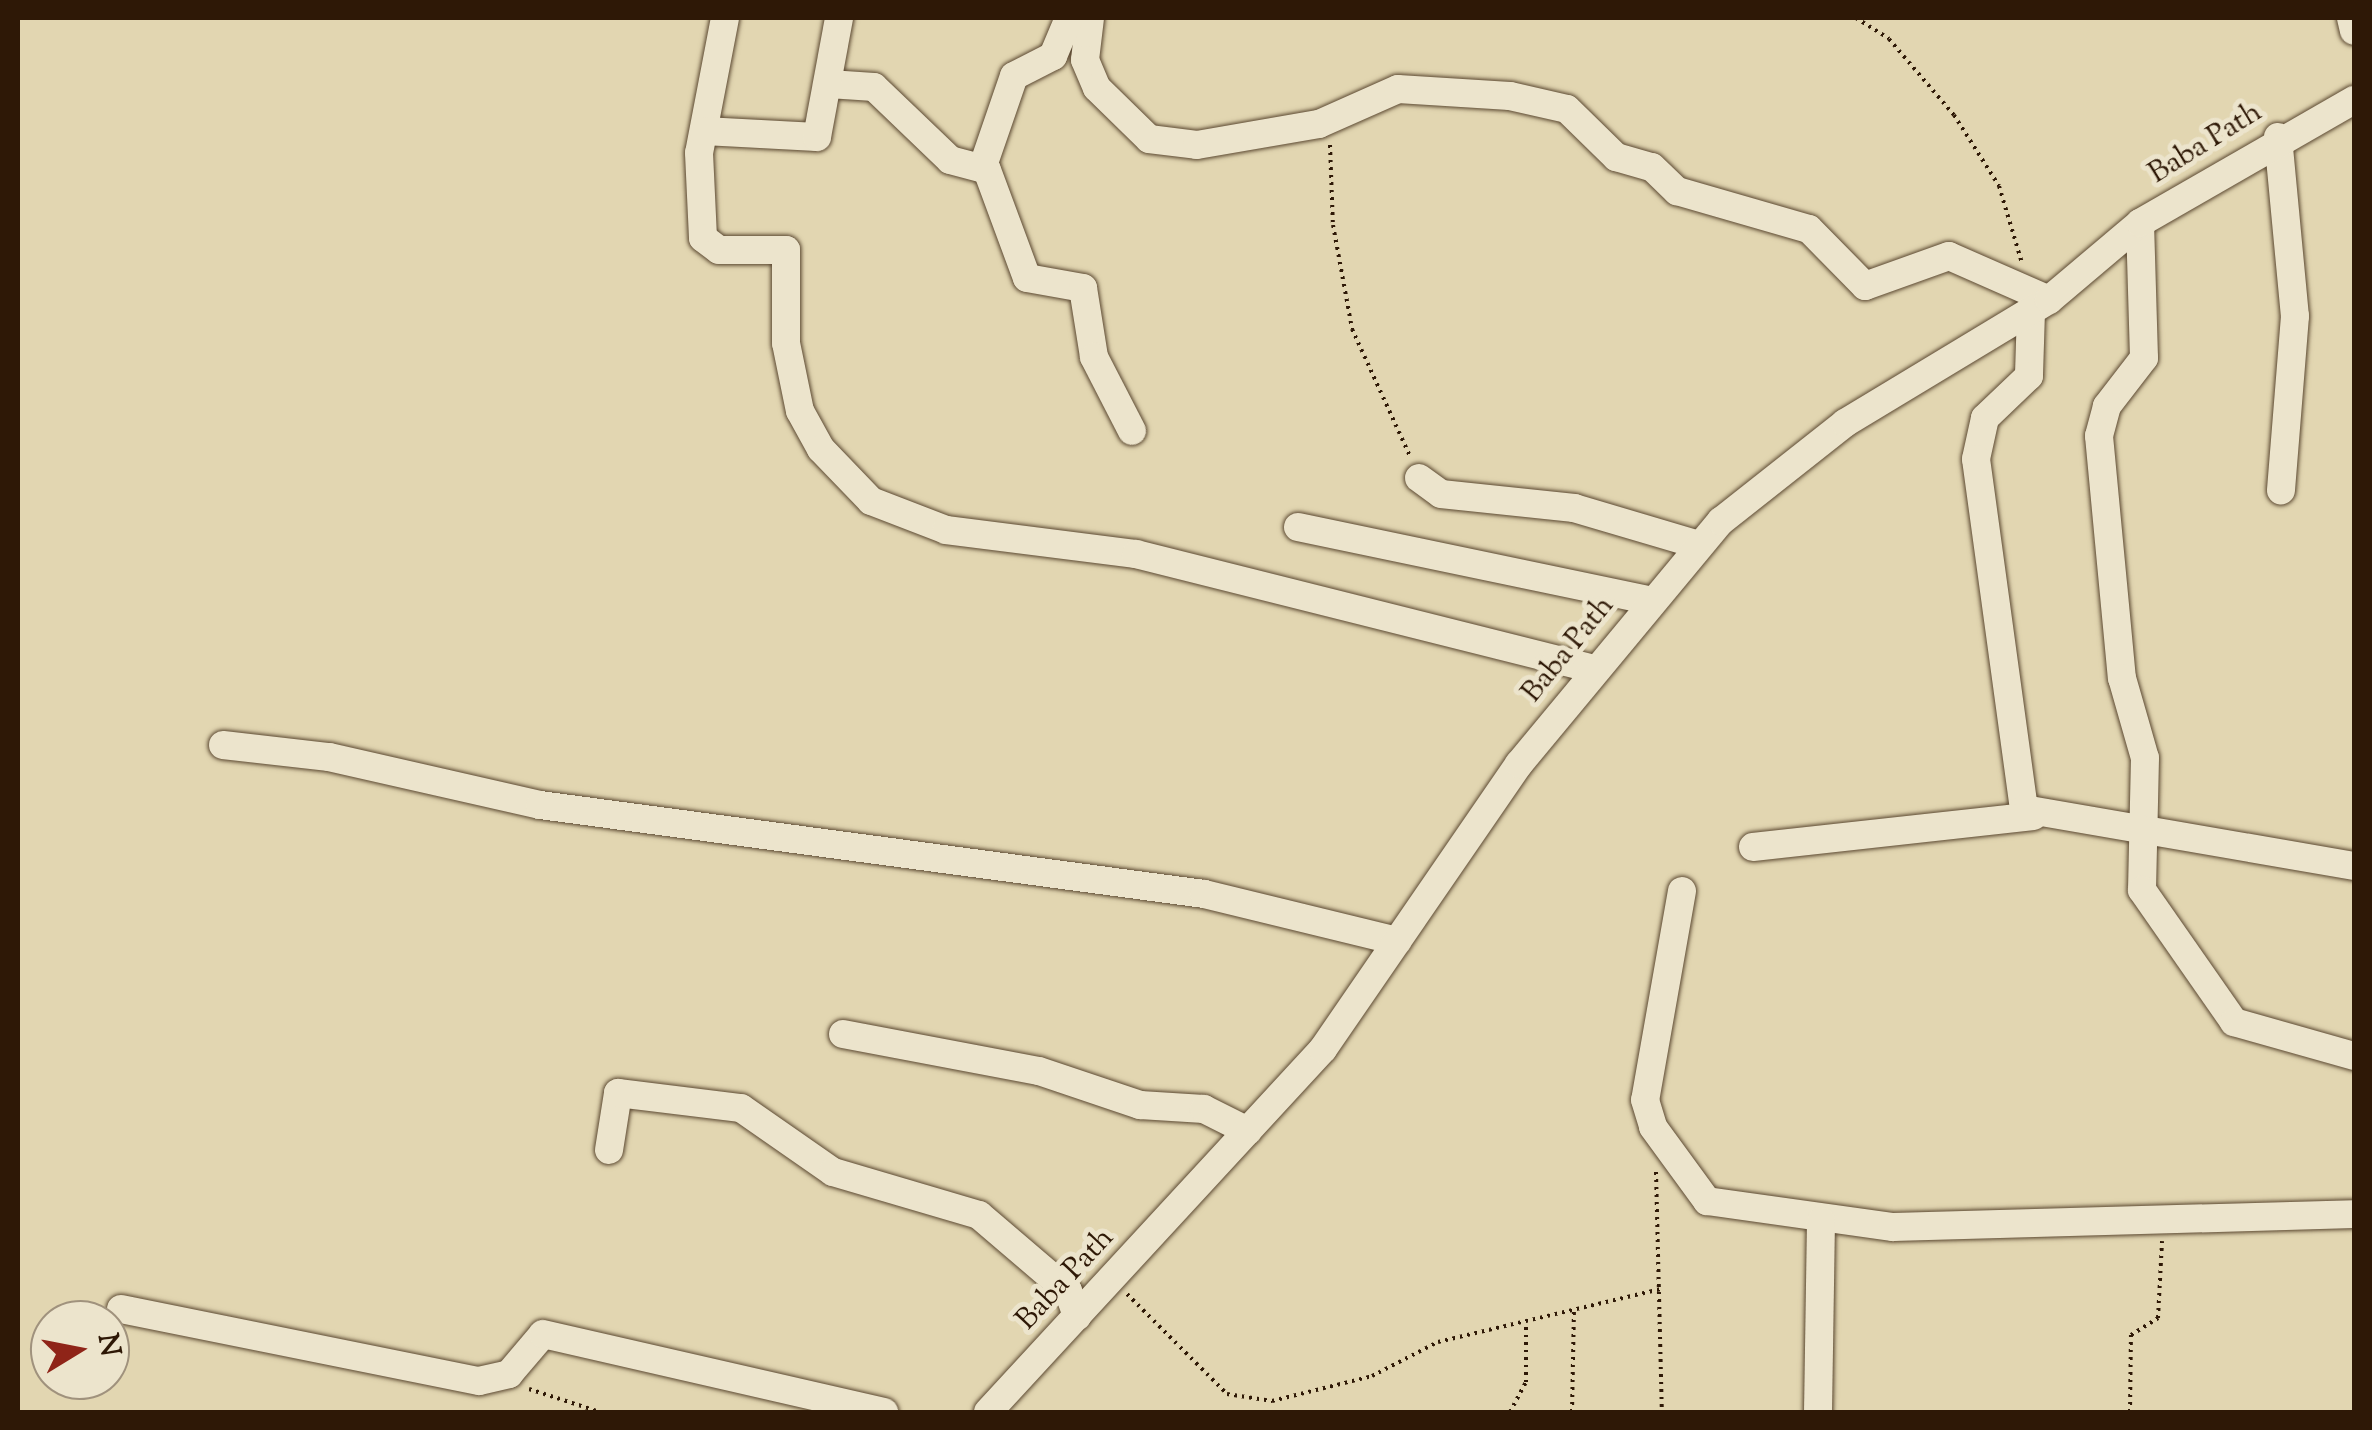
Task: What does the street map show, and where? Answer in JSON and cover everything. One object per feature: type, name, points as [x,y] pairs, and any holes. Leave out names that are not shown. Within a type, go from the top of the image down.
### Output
[{"type":"street","points":[[725,18],[704,131],[704,238],[718,250],[786,250],[786,343],[800,411],[821,449],[871,501],[946,530],[1136,554],[1594,669]]},
{"type":"street","points":[[704,131],[807,140],[822,126],[838,18]]},
{"type":"street","points":[[1069,18],[1053,56],[1014,76],[982,166],[1027,278],[1083,288],[1094,357],[1132,431]]},
{"type":"street","points":[[1090,18],[1086,60],[1097,88],[1149,139],[1196,145],[1330,120],[1398,89],[1560,107],[1602,133],[1616,156],[1647,164],[1677,190],[1808,229],[1865,286],[1941,256],[2036,300],[2029,376],[1985,418],[1976,459],[2019,793],[2032,816]]},
{"type":"street","points":[[2351,18],[2354,31]]},
{"type":"street","points":[[829,84],[874,87],[950,160],[982,166]]},
{"type":"street","name":"Baba Path","points":[[988,1412],[1324,1048],[1594,669],[1699,545],[1845,423],[2036,300],[2140,223],[2278,137],[2354,100]]},
{"type":"street","points":[[2278,137],[2295,316],[2281,490]]},
{"type":"street","points":[[2140,223],[2144,358],[2107,406],[2099,436],[2122,678],[2145,758],[2143,824],[2148,904],[2222,1010],[2248,1030],[2354,1056]]},
{"type":"street","points":[[1419,478],[1441,494],[1574,508],[1699,545]]},
{"type":"street","points":[[1298,526],[1651,601]]},
{"type":"street","points":[[223,746],[329,757],[540,804],[1204,894],[1397,941]]},
{"type":"street","points":[[1753,847],[2032,816],[2143,824],[2354,866]]},
{"type":"street","points":[[1682,891],[1646,1113],[1707,1201],[1821,1221],[2162,1221],[2354,1214]]},
{"type":"street","points":[[843,1034],[1040,1071],[1140,1104],[1204,1110],[1248,1131]]},
{"type":"street","points":[[609,1150],[618,1094],[741,1108],[833,1172],[979,1215],[1068,1291],[1078,1316]]},
{"type":"street","points":[[1818,1412],[1821,1221]]},
{"type":"street","points":[[130,1311],[500,1380],[542,1334],[884,1412]]},
{"type":"path","points":[[1856,18],[1940,94],[1992,174],[2036,300]]},
{"type":"path","points":[[1330,120],[1333,225],[1352,329],[1419,478]]},
{"type":"path","points":[[1655,1167],[1662,1412]]},
{"type":"path","points":[[2130,1412],[2131,1335],[2160,1312],[2162,1221]]},
{"type":"path","points":[[1112,1279],[1244,1400],[1356,1382],[1438,1342],[1526,1324],[1661,1288]]},
{"type":"path","points":[[1572,1412],[1574,1311]]},
{"type":"path","points":[[1510,1412],[1526,1382],[1526,1324]]},
{"type":"path","points":[[500,1380],[600,1412]]}]
